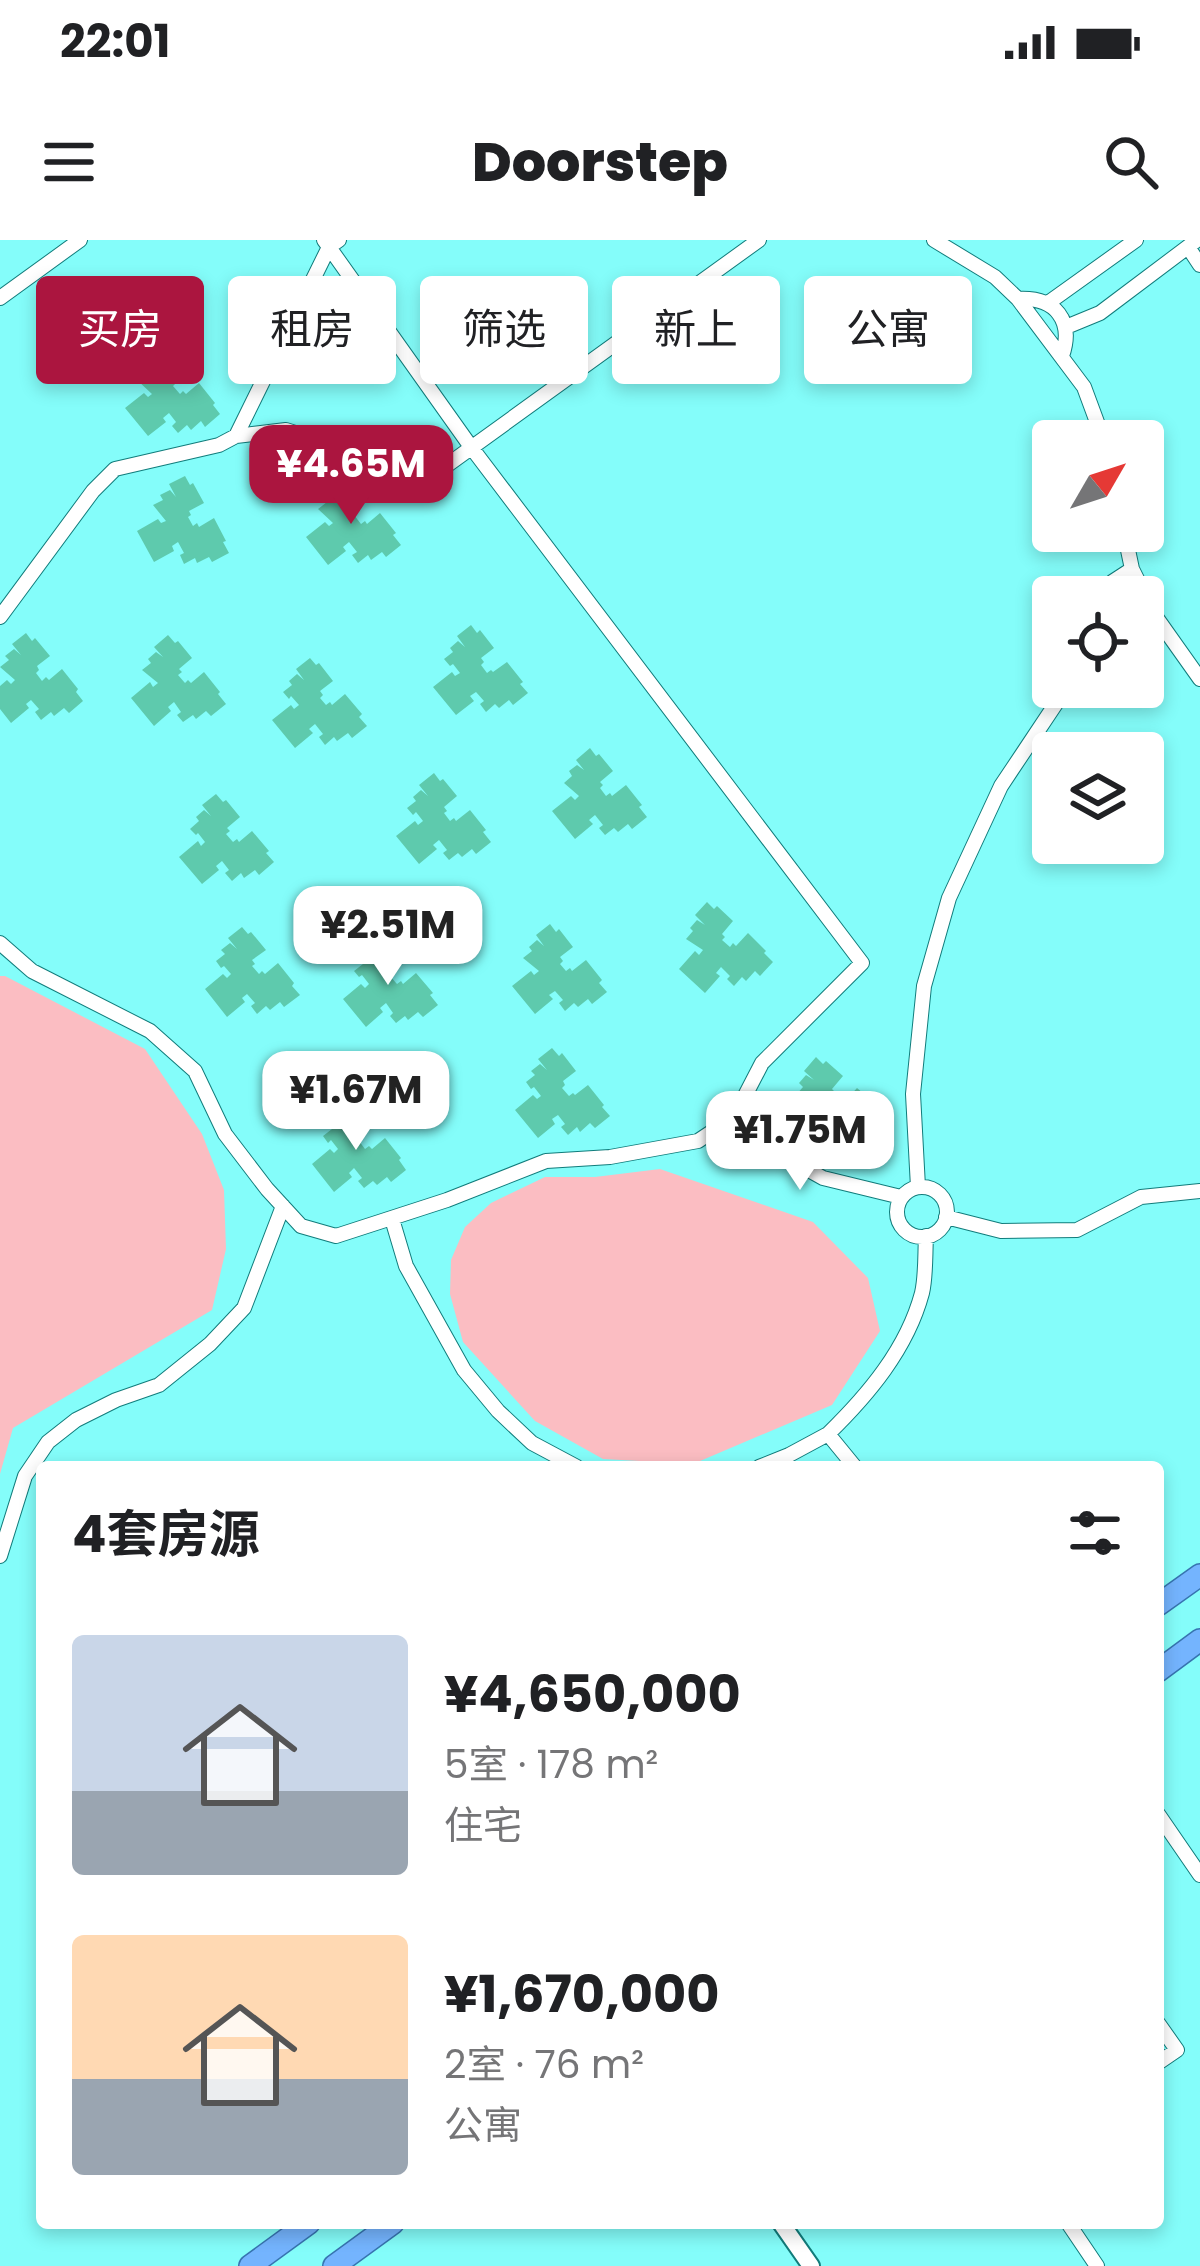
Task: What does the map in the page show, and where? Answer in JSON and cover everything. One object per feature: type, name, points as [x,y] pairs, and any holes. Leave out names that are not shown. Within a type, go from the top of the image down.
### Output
[{"type":"highway","points":[[1164,1601],[1200,1575]]},
{"type":"highway","points":[[1164,1667],[1200,1640]]},
{"type":"highway","points":[[250,2266],[301,2229]]},
{"type":"highway","points":[[334,2266],[385,2229]]},
{"type":"street","points":[[0,298],[80,240]]},
{"type":"street","points":[[0,617],[93,490],[115,469],[219,445],[236,436],[286,430],[423,474],[446,466],[759,240]]},
{"type":"street","points":[[934,240],[995,277],[1018,299],[1084,387],[1096,420]]},
{"type":"street","points":[[1048,303],[1136,240]]},
{"type":"street","points":[[0,943],[32,971],[150,1031],[195,1071],[225,1134],[301,1226],[336,1236],[546,1161],[610,1157],[698,1141],[734,1117],[762,1063],[862,963],[471,447],[331,242],[236,436]]},
{"type":"street","points":[[1066,327],[1100,313],[1192,244],[1200,265]]},
{"type":"street","points":[[1018,299],[1048,303],[1059,314],[1066,327],[1062,356]]},
{"type":"street","points":[[1128,552],[1156,616],[1200,679]]},
{"type":"street","points":[[1121,576],[1132,569]]},
{"type":"street","points":[[918,1187],[913,1094],[924,986],[949,898],[1001,786],[1053,708]]},
{"type":"street","points":[[734,1117],[780,1154],[824,1178],[901,1197],[918,1187],[936,1191],[946,1208],[942,1226],[916,1236],[900,1225],[901,1197]]},
{"type":"street","points":[[946,1217],[1001,1231],[1077,1230],[1141,1198],[1200,1191]]},
{"type":"street","points":[[0,1556],[25,1475],[48,1442],[76,1420],[159,1385],[210,1344],[244,1308],[283,1206]]},
{"type":"street","points":[[392,1219],[406,1266],[464,1370],[498,1412],[532,1443],[566,1461]]},
{"type":"street","points":[[774,1461],[828,1434],[863,1399],[898,1350],[922,1292],[926,1236]]},
{"type":"street","points":[[828,1434],[850,1461]]},
{"type":"street","points":[[1164,1823],[1200,1875]]},
{"type":"street","points":[[1164,2032],[1177,2050],[1164,2059]]},
{"type":"street","points":[[785,2229],[811,2266]]},
{"type":"street","points":[[1072,2229],[1097,2266]]},
{"type":"shaded area","points":[[0,976],[145,1049],[202,1134],[224,1190],[226,1249],[212,1310],[13,1428],[0,1474]]},
{"type":"shaded area","points":[[660,1169],[813,1222],[868,1278],[880,1331],[832,1405],[700,1461],[603,1459],[535,1421],[463,1342],[450,1294],[451,1260],[465,1227],[491,1203],[545,1177]]},
{"type":"building","points":[[141,384],[175,384],[180,394],[186,394],[200,384],[220,414],[205,427],[201,421],[178,433],[169,413],[163,418],[166,422],[148,436],[125,408],[144,393],[152,394]]},
{"type":"building","points":[[345,475],[368,499],[355,509],[361,524],[380,513],[396,533],[401,545],[386,557],[382,552],[371,560],[368,555],[358,563],[349,542],[343,547],[346,551],[328,565],[306,537],[325,522],[333,523],[318,509],[332,491],[339,497],[331,486]]},
{"type":"building","points":[[185,476],[204,503],[189,511],[193,526],[214,518],[229,553],[212,562],[209,557],[197,563],[195,558],[184,564],[178,542],[172,546],[174,551],[154,562],[137,531],[158,519],[166,521],[153,505],[170,490],[176,497],[169,484]]},
{"type":"building","points":[[471,625],[494,648],[481,658],[487,673],[507,662],[528,693],[513,705],[509,700],[486,712],[476,692],[470,696],[474,701],[456,715],[433,687],[452,672],[460,673],[444,659],[458,641],[465,647],[457,636]]},
{"type":"building","points":[[26,633],[50,656],[37,666],[42,681],[62,669],[83,701],[69,713],[64,708],[41,720],[31,700],[26,704],[29,708],[11,723],[0,709],[0,686],[15,680],[0,667],[14,649],[21,655],[12,644]]},
{"type":"building","points":[[168,635],[192,658],[178,675],[191,683],[204,672],[226,704],[211,716],[206,711],[183,722],[174,702],[154,726],[131,698],[150,682],[153,687],[158,683],[142,670],[156,652],[163,657],[154,647]]},
{"type":"building","points":[[310,658],[333,681],[320,691],[320,698],[332,705],[345,694],[367,726],[352,738],[348,733],[325,745],[315,724],[309,729],[313,733],[295,748],[272,720],[291,705],[294,709],[299,705],[283,692],[297,674],[304,680],[296,669]]},
{"type":"building","points":[[590,748],[613,771],[600,782],[606,796],[626,785],[647,817],[632,829],[628,824],[605,835],[595,815],[589,820],[593,824],[575,839],[552,811],[571,796],[575,800],[579,796],[564,783],[577,765],[584,770],[576,760]]},
{"type":"building","points":[[434,773],[457,796],[444,807],[450,821],[470,810],[491,842],[476,854],[472,849],[449,860],[439,840],[433,845],[437,849],[419,864],[396,836],[415,821],[418,825],[423,821],[407,808],[421,790],[428,796],[419,785]]},
{"type":"building","points":[[216,794],[240,817],[227,828],[233,842],[252,831],[269,851],[274,862],[259,875],[255,870],[244,878],[241,873],[232,881],[222,861],[216,866],[219,870],[202,884],[179,857],[198,841],[201,846],[205,842],[190,829],[204,810],[211,816],[202,805]]},
{"type":"building","points":[[707,902],[733,921],[722,940],[736,946],[748,933],[773,962],[760,976],[755,971],[734,986],[721,967],[716,973],[720,976],[705,993],[679,969],[695,951],[699,955],[703,950],[686,939],[697,920],[705,925],[695,915]]},
{"type":"building","points":[[550,924],[573,947],[560,957],[560,964],[572,971],[586,960],[607,992],[592,1004],[588,999],[565,1011],[555,991],[549,995],[553,999],[535,1014],[512,986],[531,971],[534,975],[539,971],[523,958],[537,940],[544,946],[536,935]]},
{"type":"building","points":[[242,927],[266,950],[252,960],[252,966],[265,974],[278,963],[300,995],[284,1007],[280,1002],[257,1014],[247,994],[242,998],[245,1002],[227,1017],[205,989],[223,974],[227,978],[231,974],[216,961],[230,943],[237,949],[228,938]]},
{"type":"building","points":[[380,936],[404,959],[390,976],[403,984],[416,973],[438,1005],[423,1017],[418,1012],[396,1023],[386,1003],[366,1027],[343,999],[361,984],[365,988],[369,984],[354,971],[368,953],[375,958],[366,948]]},
{"type":"building","points":[[552,1048],[576,1071],[563,1081],[562,1088],[569,1096],[588,1085],[610,1116],[595,1128],[590,1123],[568,1135],[558,1115],[552,1119],[555,1124],[538,1138],[515,1110],[533,1095],[541,1096],[526,1082],[540,1064],[547,1070],[538,1059]]},
{"type":"building","points":[[816,1057],[843,1076],[832,1089],[840,1102],[857,1088],[884,1115],[871,1130],[866,1125],[845,1141],[832,1122],[827,1128],[831,1131],[816,1149],[789,1125],[805,1107],[813,1106],[796,1095],[806,1075],[814,1080],[804,1071]]},
{"type":"building","points":[[349,1102],[373,1125],[360,1135],[365,1149],[385,1138],[406,1170],[391,1182],[387,1177],[364,1188],[354,1168],[349,1173],[352,1177],[334,1192],[312,1164],[330,1149],[334,1153],[338,1149],[323,1136],[337,1118],[344,1124],[335,1113]]}]
